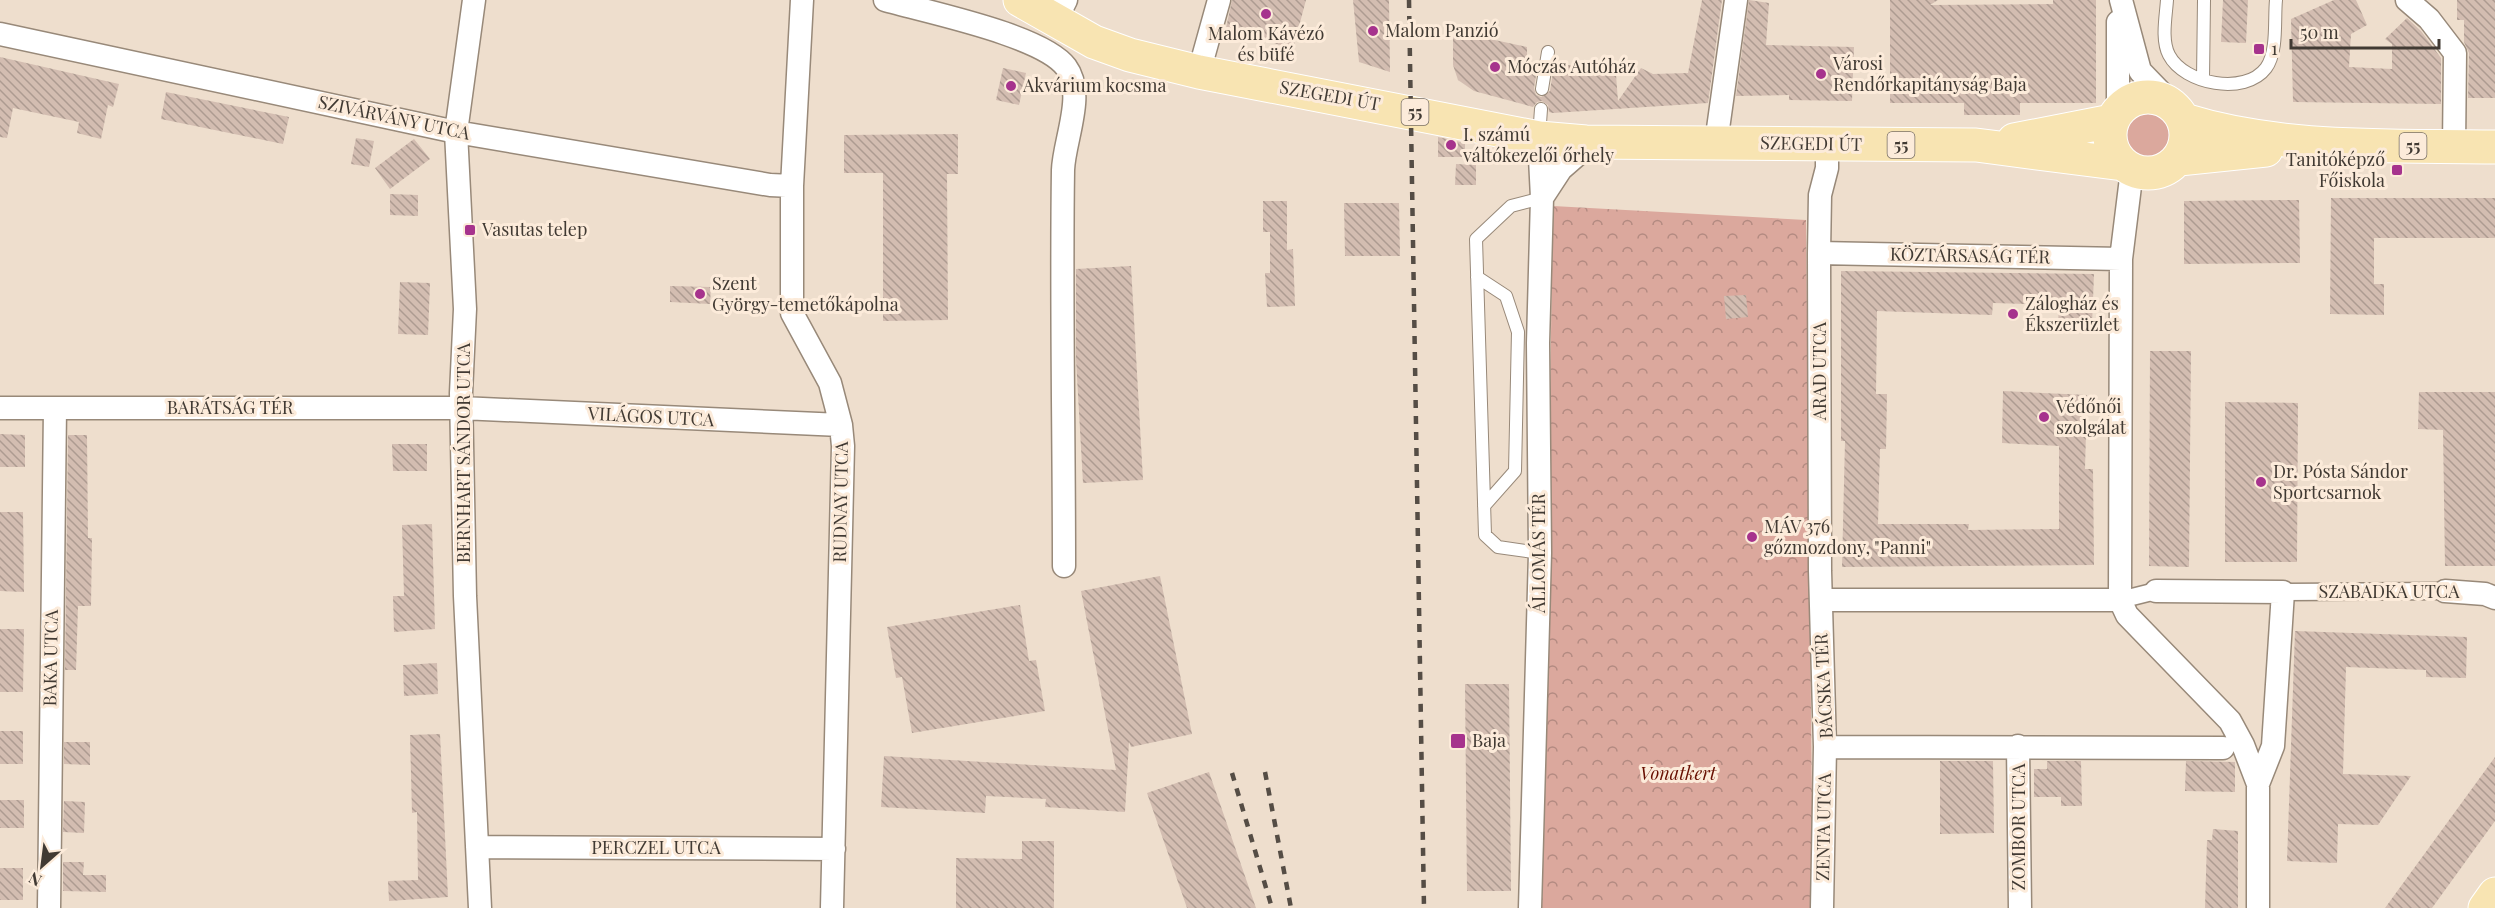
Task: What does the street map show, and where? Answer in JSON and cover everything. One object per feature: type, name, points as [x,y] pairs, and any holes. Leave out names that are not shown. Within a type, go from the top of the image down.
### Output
[{"type":"main road","name":"SZEGEDI ÚT","points":[[1020,0],[1061,11],[1094,42],[1130,55],[1199,72],[1540,124],[1592,142],[1976,145],[2128,167]]},
{"type":"main road","name":"55","points":[[2115,116],[2135,99],[2147,96],[2159,98],[2177,112],[2215,130],[2331,144],[2495,147]]},
{"type":"main road","points":[[2177,112],[2187,136],[2179,159]]},
{"type":"main road","name":"SZEGEDI ÚT","points":[[1976,145],[2066,132],[2115,116]]},
{"type":"main road","points":[[2115,116],[2110,137],[2113,149],[2128,167]]},
{"type":"main road","name":"55","points":[[2128,167],[2144,173],[2157,173],[2169,168],[2179,159],[2331,144]]},
{"type":"main road","points":[[2485,908],[2495,894]]},
{"type":"street","name":"BERNHART SÁNDOR UTCA","points":[[474,0],[456,132],[465,309],[461,408],[465,596],[480,908]]},
{"type":"street","name":"RUDNAY UTCA","points":[[802,0],[792,186],[792,313],[830,384],[841,425],[831,908]]},
{"type":"street","points":[[885,0],[1011,36],[1053,54],[1068,69],[1075,98],[1063,166],[1064,566]]},
{"type":"street","points":[[1199,72],[1219,0]]},
{"type":"street","points":[[1716,143],[1737,0]]},
{"type":"street","points":[[2119,0],[2140,71],[2177,112]]},
{"type":"street","points":[[2115,116],[2119,0]]},
{"type":"street","points":[[2407,0],[2429,19],[2455,53],[2454,147]]},
{"type":"street","name":"SZIVÁRVÁNY UTCA","points":[[0,34],[456,132],[770,185],[792,186]]},
{"type":"street","name":"ÁLLOMÁS TÉR","points":[[1530,908],[1540,553],[1538,343],[1542,198],[1540,124]]},
{"type":"street","points":[[1542,198],[1561,168],[1592,142]]},
{"type":"street","name":"ARAD UTCA","points":[[1821,600],[1819,253],[1820,195],[1827,168],[1827,143]]},
{"type":"street","points":[[2128,167],[2121,259],[2120,600],[2127,615],[2191,678],[2230,721],[2243,745],[2258,784],[2258,908]]},
{"type":"street","name":"KÖZTÁRSASÁG TÉR","points":[[1819,253],[2121,259]]},
{"type":"street","name":"BARÁTSÁG TÉR","points":[[0,408],[461,408]]},
{"type":"street","name":"BAKA UTCA","points":[[49,908],[55,408]]},
{"type":"street","name":"VILÁGOS UTCA","points":[[461,408],[841,425]]},
{"type":"street","points":[[1821,600],[2120,600],[2156,591],[2283,592],[2273,746],[2258,784]]},
{"type":"street","name":"SZABADKA UTCA","points":[[2283,592],[2445,591],[2486,594],[2495,598]]},
{"type":"street","name":"BÁCSKA TÉR","points":[[1821,600],[1825,747],[2223,748]]},
{"type":"street","name":"ZOMBOR UTCA","points":[[2018,746],[2020,908]]},
{"type":"street","name":"ZENTA UTCA","points":[[1822,908],[1825,747]]},
{"type":"street","name":"PERCZEL UTCA","points":[[477,847],[834,849]]},
{"type":"lane","points":[[2167,0],[2165,42],[2169,55],[2178,66],[2203,79],[2238,83],[2258,76],[2272,57],[2276,0]]},
{"type":"lane","points":[[2203,79],[2205,0]]},
{"type":"lane","points":[[1542,90],[1548,52]]},
{"type":"lane","points":[[1540,553],[1498,547],[1485,535],[1476,239],[1511,206],[1542,198]]},
{"type":"lane","points":[[1477,277],[1506,296],[1518,332],[1515,471],[1484,506]]},
{"type":"green space","points":[[2144,108],[2154,108],[2168,115],[2175,134],[2168,153],[2154,160],[2144,160],[2134,156],[2127,149],[2123,139],[2123,129],[2127,119],[2134,112]]},
{"type":"green space","name":"Vonatkert","points":[[1553,206],[1806,220],[1813,908],[1542,908]]},
{"type":"building","name":"Malom Kávézó és büfé","points":[[1232,0],[1306,0],[1293,49],[1226,28]]},
{"type":"building","name":"Malom Panzió","points":[[1353,0],[1389,0],[1390,72],[1359,62]]},
{"type":"building","name":"Móczás Autóház","points":[[1702,0],[1722,0],[1708,103],[1553,113],[1549,112],[1548,105],[1542,101],[1537,102],[1533,107],[1474,91],[1458,80],[1453,65],[1453,31],[1527,47],[1527,61],[1538,63],[1534,88],[1536,95],[1541,97],[1550,91],[1554,65],[1590,65],[1589,62],[1615,61],[1618,101],[1641,68],[1653,74],[1688,73]]},
{"type":"building","points":[[1749,0],[1769,3],[1766,45],[1854,47],[1852,101],[1789,100],[1789,95],[1736,96]]},
{"type":"building","points":[[1890,0],[1938,0],[1930,5],[2053,4],[2053,0],[2096,0],[2096,103],[2020,103],[2020,115],[1964,115],[1964,103],[1890,103]]},
{"type":"building","points":[[2223,0],[2248,0],[2246,43],[2221,42]]},
{"type":"building","points":[[2334,0],[2356,0],[2367,25],[2351,34],[2349,67],[2392,69],[2392,44],[2385,39],[2407,18],[2421,31],[2441,58],[2441,104],[2293,102],[2291,19]]},
{"type":"building","points":[[2457,0],[2495,0],[2495,98],[2468,98],[2469,53],[2464,42],[2464,20],[2457,20]]},
{"type":"building","points":[[0,57],[119,84],[113,107],[108,105],[101,139],[77,133],[79,122],[13,108],[7,138],[0,137]]},
{"type":"building","name":"Akvárium kocsma","points":[[1003,68],[1026,73],[1019,105],[996,100]]},
{"type":"building","points":[[166,92],[289,117],[283,144],[161,119]]},
{"type":"building","points":[[958,134],[958,174],[947,174],[948,320],[883,321],[883,173],[844,173],[844,135]]},
{"type":"building","name":"I. számú váltókezelői őrhely","points":[[1438,137],[1465,143],[1465,157],[1438,157]]},
{"type":"building","points":[[356,138],[374,141],[369,167],[351,164]]},
{"type":"building","points":[[414,139],[430,159],[390,189],[375,168]]},
{"type":"building","points":[[1456,164],[1476,165],[1476,185],[1455,185]]},
{"type":"building","points":[[390,194],[418,195],[418,216],[390,215]]},
{"type":"building","points":[[2331,198],[2495,198],[2495,238],[2374,238],[2374,284],[2384,284],[2384,315],[2330,314]]},
{"type":"building","points":[[2299,200],[2300,263],[2184,264],[2184,201]]},
{"type":"building","points":[[1263,201],[1287,201],[1287,250],[1293,249],[1295,306],[1267,307],[1265,273],[1270,273],[1270,232],[1263,232]]},
{"type":"building","points":[[1344,203],[1399,203],[1400,256],[1345,256]]},
{"type":"building","points":[[1131,266],[1143,480],[1083,483],[1076,359],[1076,269]]},
{"type":"building","points":[[1841,271],[2094,274],[2092,325],[2058,324],[2059,305],[1993,303],[1992,315],[1877,311],[1876,394],[1887,394],[1886,449],[1880,449],[1878,524],[1969,524],[1968,530],[2059,529],[2059,446],[2002,443],[2003,391],[2087,395],[2085,469],[2093,469],[2094,565],[1842,567],[1845,441],[1841,441]]},
{"type":"building","points":[[400,282],[430,283],[428,335],[398,334]]},
{"type":"building","name":"Szent György-temetőkápolna","points":[[670,286],[711,287],[710,304],[670,302]]},
{"type":"building","points":[[1746,295],[1748,317],[1726,319],[1724,296]]},
{"type":"building","points":[[2150,351],[2191,351],[2189,567],[2149,566]]},
{"type":"building","points":[[2419,392],[2495,392],[2495,566],[2445,566],[2443,430],[2418,429]]},
{"type":"building","name":"Dr. Pósta Sándor Sportcsarnok","points":[[2225,402],[2298,403],[2297,562],[2225,562]]},
{"type":"building","points":[[0,434],[25,435],[25,467],[0,467]]},
{"type":"building","points":[[68,435],[87,435],[88,538],[92,538],[91,606],[78,606],[76,670],[65,670]]},
{"type":"building","points":[[392,444],[427,444],[427,471],[393,471]]},
{"type":"building","points":[[0,512],[23,512],[24,592],[0,591]]},
{"type":"building","points":[[432,524],[435,629],[394,632],[393,596],[404,596],[402,525]]},
{"type":"building","points":[[1160,576],[1192,734],[1131,747],[1129,742],[1125,812],[1045,807],[1046,799],[986,796],[985,813],[881,807],[884,756],[1116,770],[1081,591]]},
{"type":"building","points":[[1020,605],[1029,661],[1036,660],[1045,711],[912,733],[902,677],[896,678],[887,627]]},
{"type":"building","points":[[0,629],[24,629],[23,692],[0,692]]},
{"type":"building","points":[[2295,631],[2467,637],[2466,678],[2426,677],[2426,670],[2346,667],[2343,774],[2411,776],[2378,825],[2338,824],[2337,863],[2287,861]]},
{"type":"building","points":[[437,663],[438,694],[404,696],[403,665]]},
{"type":"building","points":[[1465,684],[1509,684],[1511,891],[1467,891]]},
{"type":"building","points":[[0,731],[23,731],[23,764],[0,764]]},
{"type":"building","points":[[440,734],[448,897],[389,901],[388,881],[418,880],[417,812],[412,813],[410,735]]},
{"type":"building","points":[[64,742],[90,742],[90,765],[64,764]]},
{"type":"building","points":[[2495,757],[2495,821],[2432,908],[2385,908]]},
{"type":"building","points":[[1940,761],[1993,761],[1994,833],[1940,834]]},
{"type":"building","points":[[2047,761],[2081,761],[2082,806],[2061,806],[2061,797],[2034,797],[2034,769],[2047,769]]},
{"type":"building","points":[[2186,761],[2235,762],[2235,792],[2185,791]]},
{"type":"building","points":[[1209,772],[1256,908],[1187,908],[1147,793]]},
{"type":"building","points":[[0,800],[24,800],[24,828],[0,828]]},
{"type":"building","points":[[64,801],[85,802],[84,833],[63,832]]},
{"type":"building","points":[[2213,829],[2238,831],[2238,908],[2205,908],[2207,840],[2212,840]]},
{"type":"building","points":[[1022,841],[1054,841],[1054,908],[956,908],[956,858],[1022,859]]},
{"type":"building","points":[[63,862],[84,862],[83,875],[106,875],[106,892],[63,891]]},
{"type":"building","points":[[0,868],[23,868],[23,900],[0,900]]},
{"type":"railway","points":[[1409,0],[1424,908]]},
{"type":"railway","points":[[1265,772],[1291,908]]},
{"type":"railway","points":[[1232,773],[1272,908]]},
{"type":"place","name":"Malom Kávézó és büfé","points":[[1266,14]]},
{"type":"place","name":"Malom Panzió","points":[[1373,31]]},
{"type":"place","name":"1","points":[[2259,49]]},
{"type":"place","name":"Móczás Autóház","points":[[1495,67]]},
{"type":"place","name":"Városi Rendőrkapitányság Baja","points":[[1821,74]]},
{"type":"place","name":"Akvárium kocsma","points":[[1011,86]]},
{"type":"place","name":"I. számú váltókezelői őrhely","points":[[1451,145]]},
{"type":"place","name":"Tanitóképző Főiskola","points":[[2397,170]]},
{"type":"place","name":"Vasutas telep","points":[[470,230]]},
{"type":"place","name":"Szent György-temetőkápolna","points":[[700,294]]},
{"type":"place","name":"Zálogház és Ékszerüzlet","points":[[2013,314]]},
{"type":"place","name":"Védőnői szolgálat","points":[[2044,417]]},
{"type":"place","name":"Dr. Pósta Sándor Sportcsarnok","points":[[2261,482]]},
{"type":"place","name":"MÁV 376 gőzmozdony, \"Panni\"","points":[[1752,537]]},
{"type":"place","name":"Baja","points":[[1458,741]]}]
